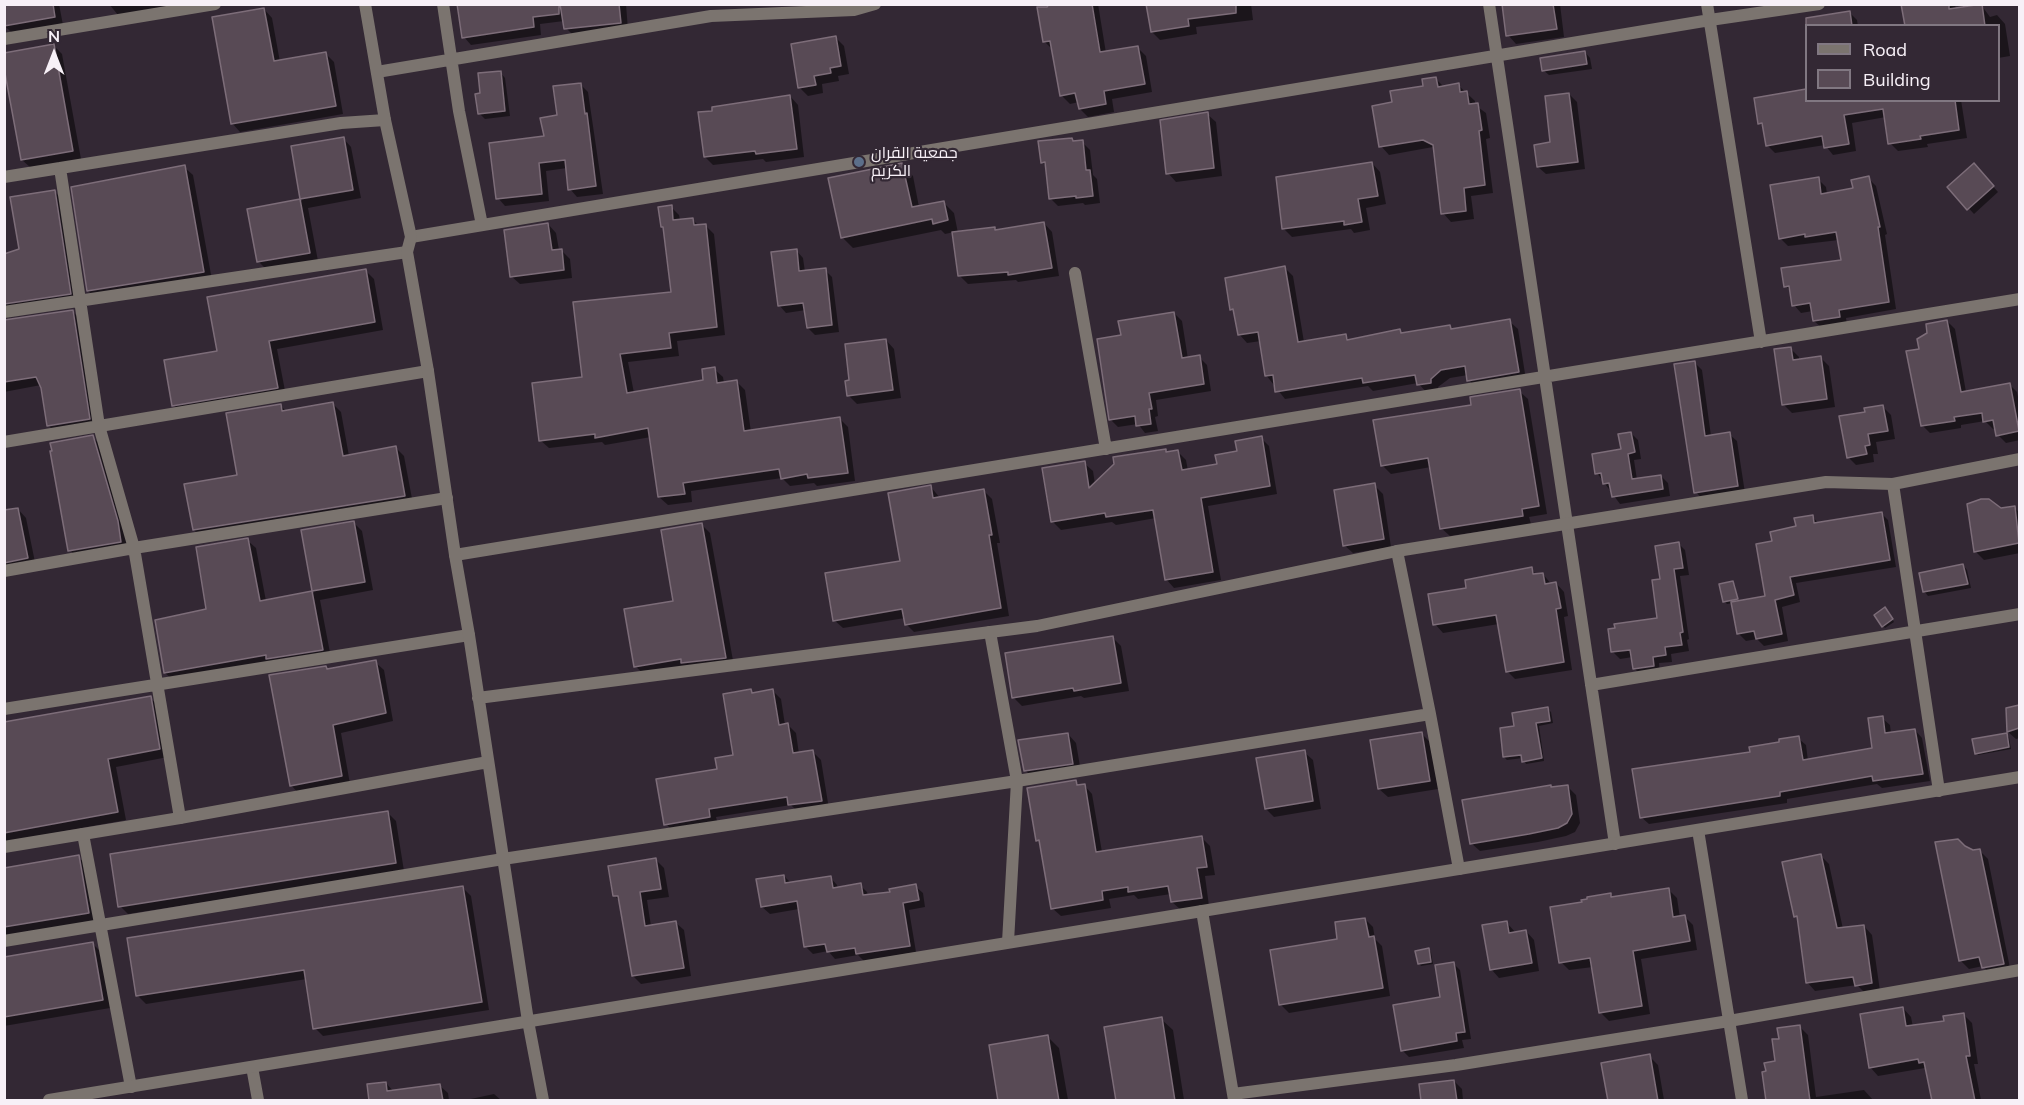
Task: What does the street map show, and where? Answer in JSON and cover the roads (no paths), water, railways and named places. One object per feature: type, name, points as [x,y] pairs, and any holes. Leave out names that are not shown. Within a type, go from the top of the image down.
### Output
[{"type":"street","points":[[4,39],[215,4]]},
{"type":"street","points":[[364,4],[385,120],[411,237],[407,252],[428,371],[454,555],[469,635],[528,1021],[543,1101]]},
{"type":"street","points":[[442,4],[459,111],[482,225]]},
{"type":"street","points":[[376,72],[711,16],[854,10],[875,4]]},
{"type":"street","points":[[1489,4],[1615,844]]},
{"type":"street","points":[[1707,4],[1761,342]]},
{"type":"street","points":[[411,237],[1497,55],[1819,4]]},
{"type":"street","points":[[4,177],[341,123],[385,120]]},
{"type":"street","points":[[60,168],[99,426],[134,548],[180,818]]},
{"type":"street","points":[[4,312],[407,252]]},
{"type":"street","points":[[1075,273],[1106,449]]},
{"type":"street","points":[[454,555],[2019,299]]},
{"type":"street","points":[[4,442],[428,371]]},
{"type":"street","points":[[478,699],[1037,626],[1397,551],[1826,482],[1893,484],[2019,459]]},
{"type":"street","points":[[1893,484],[1939,790]]},
{"type":"street","points":[[4,571],[447,498]]},
{"type":"street","points":[[1397,551],[1459,869]]},
{"type":"street","points":[[1591,685],[2019,614]]},
{"type":"street","points":[[990,632],[1017,781],[1008,942]]},
{"type":"street","points":[[4,710],[469,635]]},
{"type":"street","points":[[4,941],[503,859],[1017,781],[1430,714]]},
{"type":"street","points":[[4,848],[488,762]]},
{"type":"street","points":[[49,1101],[2019,777]]},
{"type":"street","points":[[1698,830],[1742,1101]]},
{"type":"street","points":[[83,834],[131,1087]]},
{"type":"street","points":[[1202,911],[1234,1097],[1456,1065],[1729,1021],[2019,970]]},
{"type":"street","points":[[252,1067],[258,1101]]},
{"type":"place","name":"جمعية القران الكريم","points":[[859,162]]}]
